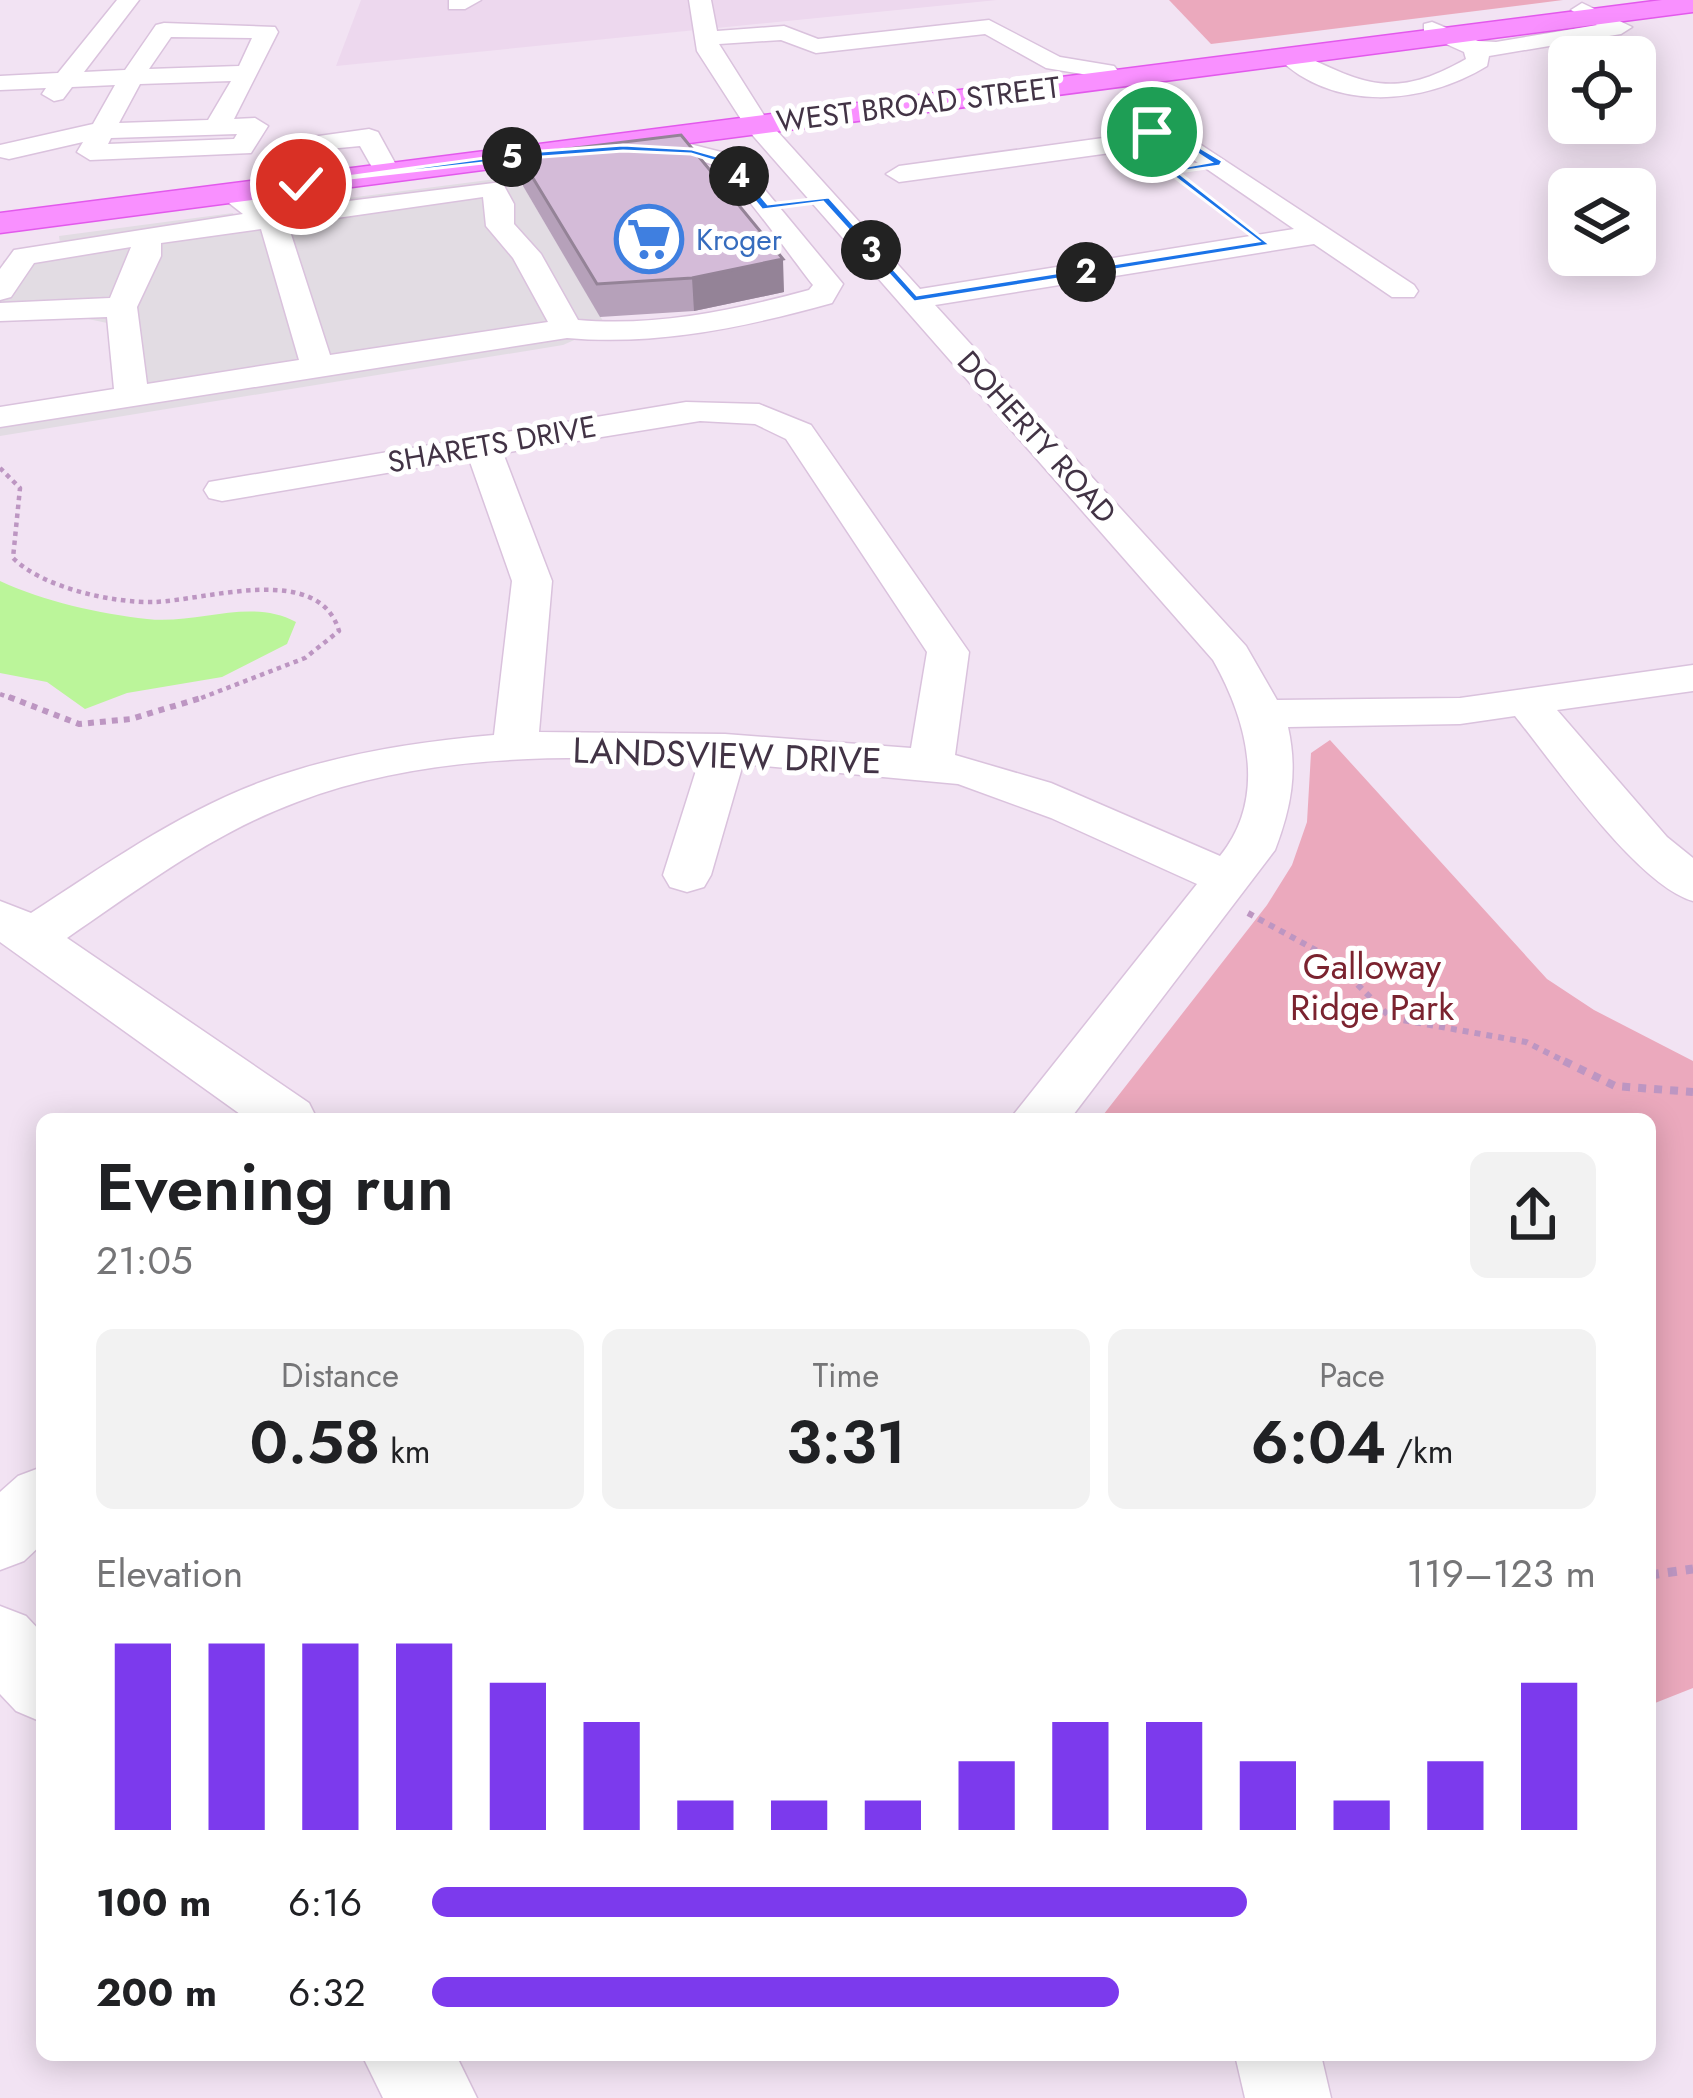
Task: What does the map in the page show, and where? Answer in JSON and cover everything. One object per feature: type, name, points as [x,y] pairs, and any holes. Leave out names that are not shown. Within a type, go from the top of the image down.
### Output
[{"type":"main road","name":"WEST BROAD STREET","points":[[0,212],[300,173],[528,155],[753,121],[1047,64],[1097,76],[1289,57],[1451,38],[1664,0]]},
{"type":"main road","name":"WEST BROAD STREET","points":[[1604,8],[1693,4]]},
{"type":"main road","name":"WEST BROAD STREET","points":[[0,223],[368,170],[1097,76],[1451,38]]},
{"type":"street","points":[[4,156],[128,0]]},
{"type":"street","name":"DOHERTY ROAD","points":[[700,0],[709,51],[753,121],[1231,655],[1264,714]]},
{"type":"street","points":[[4,156],[167,138],[251,65],[267,32],[102,34]]},
{"type":"street","points":[[706,38],[784,33],[819,59],[1011,36],[1047,64]]},
{"type":"street","points":[[161,34],[143,76],[167,138],[174,189]]},
{"type":"street","points":[[1289,57],[1360,90],[1381,91],[1467,70],[1480,61],[1451,38]]},
{"type":"street","points":[[997,58],[1047,64]]},
{"type":"street","points":[[0,83],[251,65]]},
{"type":"street","points":[[1097,76],[1148,124],[1151,140]]},
{"type":"street","points":[[36,117],[167,138],[254,179]]},
{"type":"street","points":[[899,174],[921,196],[986,188],[962,166],[1151,140],[1192,147],[1403,291]]},
{"type":"street","points":[[0,417],[567,328],[620,332],[821,296],[828,284],[728,162],[692,152],[623,148],[528,155]]},
{"type":"street","points":[[1169,170],[1220,163]]},
{"type":"street","points":[[272,219],[286,200],[368,170]]},
{"type":"street","points":[[0,292],[24,256],[492,188],[500,204],[500,226],[520,245],[567,328]]},
{"type":"street","points":[[765,208],[825,199]]},
{"type":"street","points":[[61,215],[232,201],[249,204],[272,219],[318,368]]},
{"type":"street","points":[[1234,219],[1267,243]]},
{"type":"street","points":[[914,299],[1320,234]]},
{"type":"street","points":[[132,396],[121,308],[146,256],[146,237]]},
{"type":"street","points":[[69,310],[110,242]]},
{"type":"street","points":[[1312,269],[1358,261]]},
{"type":"street","points":[[1004,285],[1035,314]]},
{"type":"street","points":[[0,312],[121,308]]},
{"type":"street","name":"SHARETS DRIVE","points":[[221,490],[686,412],[733,410],[764,415],[799,432],[948,652],[943,711],[931,765]]},
{"type":"street","points":[[482,446],[532,580],[515,748]]},
{"type":"street","points":[[1043,1113],[1251,850],[1270,796],[1272,738],[1264,714],[1378,716],[1526,702],[1693,678]]},
{"type":"street","points":[[1526,702],[1650,848],[1693,884]]},
{"type":"street","name":"LANDSVIEW DRIVE","points":[[16,927],[176,843],[314,780],[388,763],[515,748],[649,744],[931,765],[1004,782],[1222,889]]},
{"type":"street","points":[[688,875],[725,748]]},
{"type":"street","points":[[16,927],[280,1113]]},
{"type":"street","points":[[0,1537],[36,1504]]},
{"type":"street","points":[[0,1642],[36,1678]]},
{"type":"street","points":[[409,2061],[434,2098]]},
{"type":"street","points":[[1279,2061],[1288,2098]]},
{"type":"path","points":[[0,468],[16,478],[21,491],[9,545],[13,557],[36,574],[160,604],[272,590],[304,592],[325,599],[339,620],[339,631],[304,658],[139,717],[103,725],[77,723],[0,694]]},
{"type":"path","points":[[1222,889],[1332,959],[1391,1018],[1526,1042],[1615,1086],[1693,1092]]},
{"type":"path","points":[[1656,1573],[1693,1569]]},
{"type":"shaded area","points":[[361,0],[997,0],[336,66]]},
{"type":"shaded area","points":[[504,178],[510,188],[523,186],[606,326],[563,345],[0,436],[0,408],[114,388],[107,323],[79,317],[0,321],[3,261],[60,243],[59,236],[233,213],[236,219],[304,210],[302,204]]},
{"type":"shaded area","points":[[0,581],[53,600],[129,617],[166,620],[260,612],[296,622],[287,644],[222,677],[127,693],[85,709],[47,682],[0,673]]},
{"type":"green space","points":[[1169,0],[1563,0],[1211,44]]},
{"type":"green space","name":"Galloway Ridge Park","points":[[1330,740],[1547,979],[1594,1010],[1693,1061],[1693,1688],[1656,1703],[1656,1113],[1105,1113],[1267,905],[1292,865],[1307,822],[1311,753]]},
{"type":"building","name":"Kroger","points":[[681,135],[783,259],[692,278],[597,284],[519,155]]},
{"type":"place","name":"Kroger","points":[[649,239]]},
{"type":"route","points":[[301,184],[528,155],[623,148],[692,152],[728,162],[765,208],[825,199],[914,299],[1267,243],[1169,170],[1220,163],[1192,147],[1151,140],[1152,132]]}]
